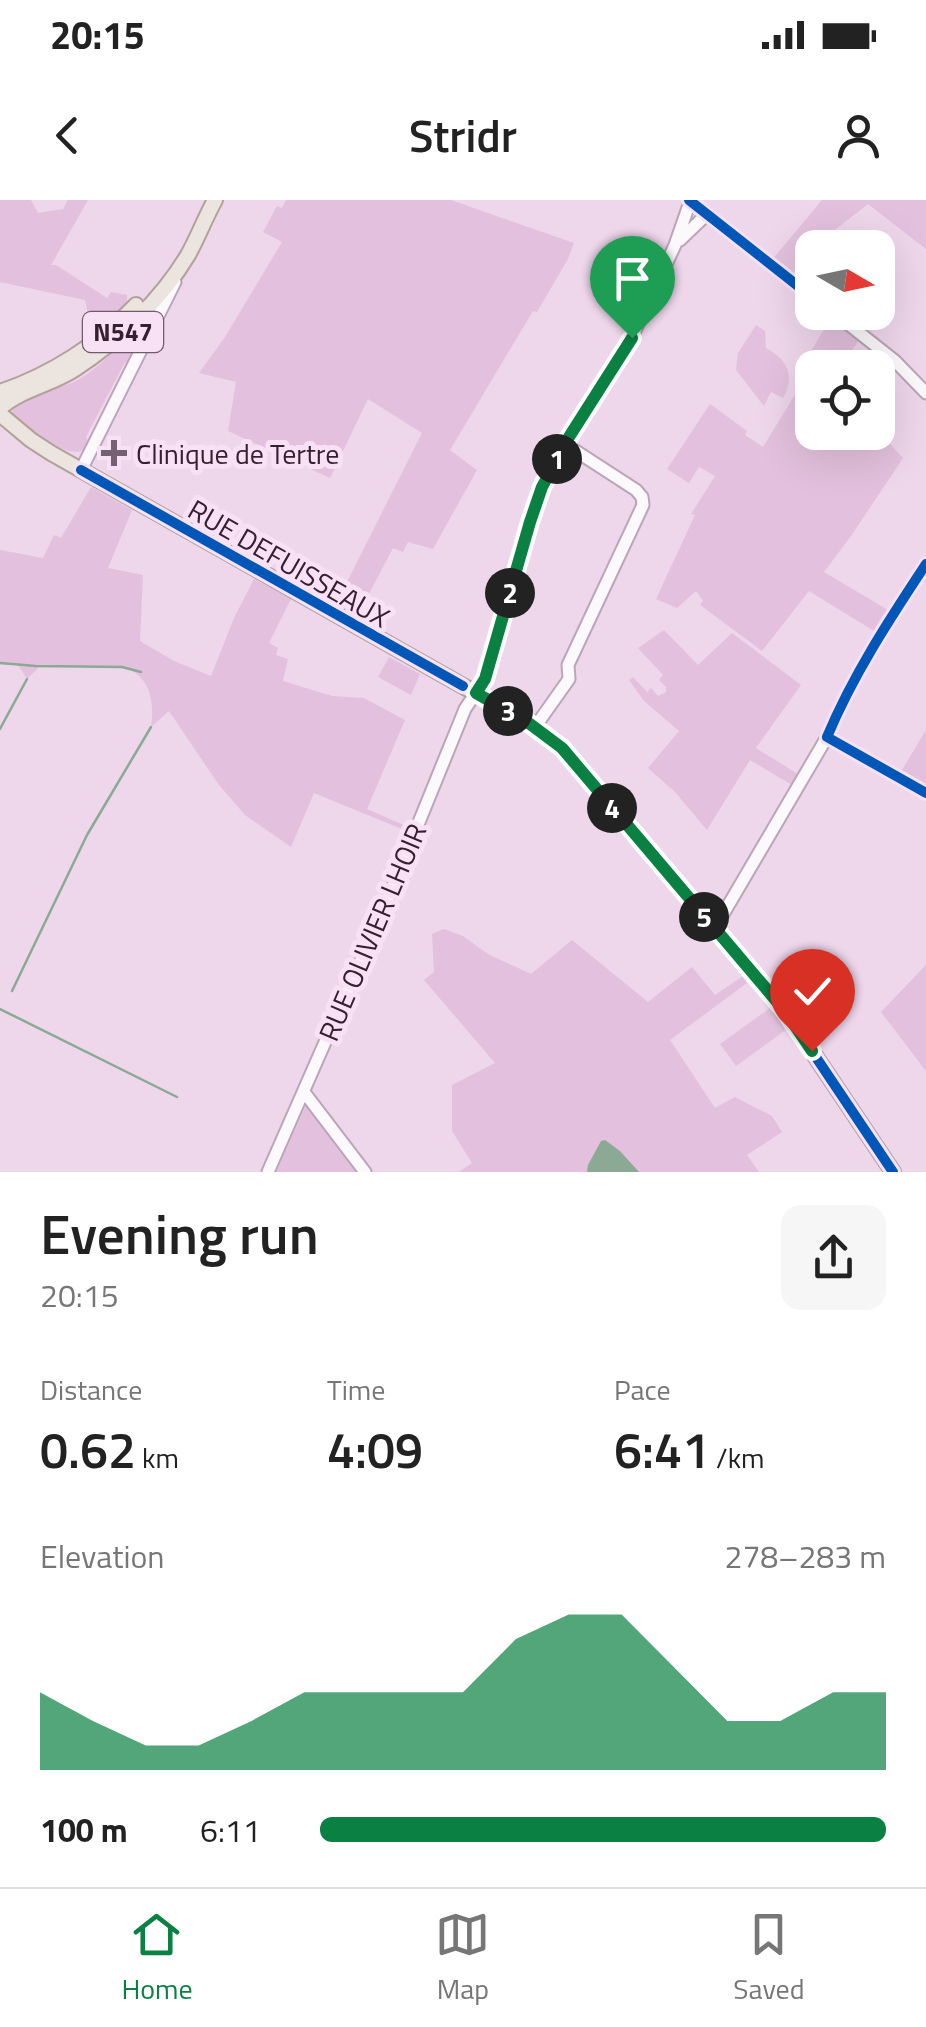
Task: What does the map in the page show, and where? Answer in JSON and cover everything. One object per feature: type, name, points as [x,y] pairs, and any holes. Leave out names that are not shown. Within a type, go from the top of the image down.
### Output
[{"type":"main road","name":"N547","points":[[0,411],[15,397],[69,373],[113,341],[186,259],[215,200]]},
{"type":"main road","name":"N547","points":[[0,392],[63,363],[109,330],[156,284],[207,214]]},
{"type":"main road","name":"RUE DEFUISSEAUX","points":[[0,411],[30,440]]},
{"type":"main road","name":"RUE DEFUISSEAUX","points":[[0,430],[30,440],[476,693],[535,728],[570,757],[792,1019],[893,1172]]},
{"type":"street","points":[[690,201],[795,284]]},
{"type":"street","name":"RUE OLIVIER LHOIR","points":[[268,1172],[387,901],[465,709],[485,679],[542,487],[632,338],[675,245],[690,201]]},
{"type":"street","points":[[675,245],[706,215]]},
{"type":"street","points":[[81,470],[186,259]]},
{"type":"street","points":[[856,330],[895,361],[926,393]]},
{"type":"street","points":[[535,728],[569,679],[568,664],[643,500],[636,490],[565,444]]},
{"type":"street","points":[[715,928],[827,737],[871,648],[926,564]]},
{"type":"street","points":[[827,737],[926,793]]},
{"type":"street","points":[[304,1092],[365,1172]]},
{"type":"shaded area","points":[[0,200],[31,200],[38,213],[63,209],[68,200],[88,200],[51,265],[107,298],[111,292],[127,295],[124,308],[115,314],[88,314],[85,300],[0,282]]},
{"type":"shaded area","points":[[286,200],[451,200],[574,243],[537,312],[533,311],[450,450],[477,470],[433,549],[408,542],[403,552],[393,548],[358,615],[336,604],[422,433],[368,399],[330,478],[228,431],[236,382],[199,373],[282,242],[263,232],[277,206],[282,208]]},
{"type":"shaded area","points":[[822,200],[926,200],[926,249],[868,204],[835,230],[797,230]]},
{"type":"shaded area","points":[[795,232],[792,275],[772,260]]},
{"type":"shaded area","points":[[149,315],[152,318],[127,367],[125,362],[82,451],[60,448],[14,421],[14,404],[20,399],[82,377]]},
{"type":"shaded area","points":[[756,325],[765,331],[766,348],[779,357],[789,375],[783,398],[771,392],[764,406],[736,370],[738,353]]},
{"type":"shaded area","points":[[823,330],[845,330],[859,340],[852,350],[812,350]]},
{"type":"shaded area","points":[[795,394],[795,450],[895,449],[903,458],[824,572],[888,610],[874,631],[809,591],[762,651],[700,605],[703,601],[696,591],[677,608],[656,599],[695,515],[691,514],[715,476],[699,467],[689,483],[667,469],[710,404],[763,447]]},
{"type":"shaded area","points":[[91,487],[132,510],[108,568],[143,575],[140,641],[211,676],[254,579],[291,599],[269,643],[278,648],[276,655],[288,659],[283,681],[332,696],[364,698],[405,720],[367,809],[406,826],[404,830],[314,793],[291,847],[245,815],[219,785],[169,711],[151,727],[148,690],[139,676],[122,667],[40,666],[27,679],[18,665],[0,663],[0,550],[43,558],[54,535],[61,538]]},
{"type":"shaded area","points":[[664,630],[698,665],[732,633],[801,685],[756,748],[798,774],[792,785],[750,760],[707,830],[675,792],[648,768],[679,731],[644,701],[629,680],[633,677],[647,692],[651,688],[658,696],[666,692],[659,680],[663,675],[638,648]]},
{"type":"shaded area","points":[[389,657],[420,674],[411,695],[378,677]]},
{"type":"shaded area","points":[[926,730],[926,790],[899,775]]},
{"type":"shaded area","points":[[444,929],[531,974],[572,940],[648,1002],[692,967],[715,995],[743,976],[747,983],[670,1040],[715,1108],[735,1097],[772,1116],[782,1132],[747,1155],[759,1172],[459,1172],[472,1163],[452,1131],[452,1085],[495,1063],[424,980],[434,972],[432,934]]},
{"type":"shaded area","points":[[926,965],[926,1071],[881,1012]]},
{"type":"shaded area","points":[[770,1008],[787,1029],[736,1066],[720,1044]]},
{"type":"shaded area","points":[[308,1101],[361,1172],[276,1172]]},
{"type":"shaded area","points":[[605,1140],[620,1151],[639,1172],[587,1172]]},
{"type":"waterway","points":[[0,663],[122,667],[141,672]]},
{"type":"waterway","points":[[0,729],[27,679]]},
{"type":"waterway","points":[[12,991],[87,835],[151,727]]},
{"type":"waterway","points":[[0,1009],[177,1097]]},
{"type":"cycle path","points":[[689,200],[795,284]]},
{"type":"cycle path","points":[[81,470],[463,686]]},
{"type":"cycle path","points":[[926,564],[860,670],[827,737],[926,793]]},
{"type":"cycle path","points":[[562,748],[785,1011],[893,1172]]},
{"type":"place","name":"Clinique de Tertre","points":[[114,453]]},
{"type":"route","points":[[632,338],[542,487],[485,679],[476,693],[562,748],[740,956],[812,1051]]}]
